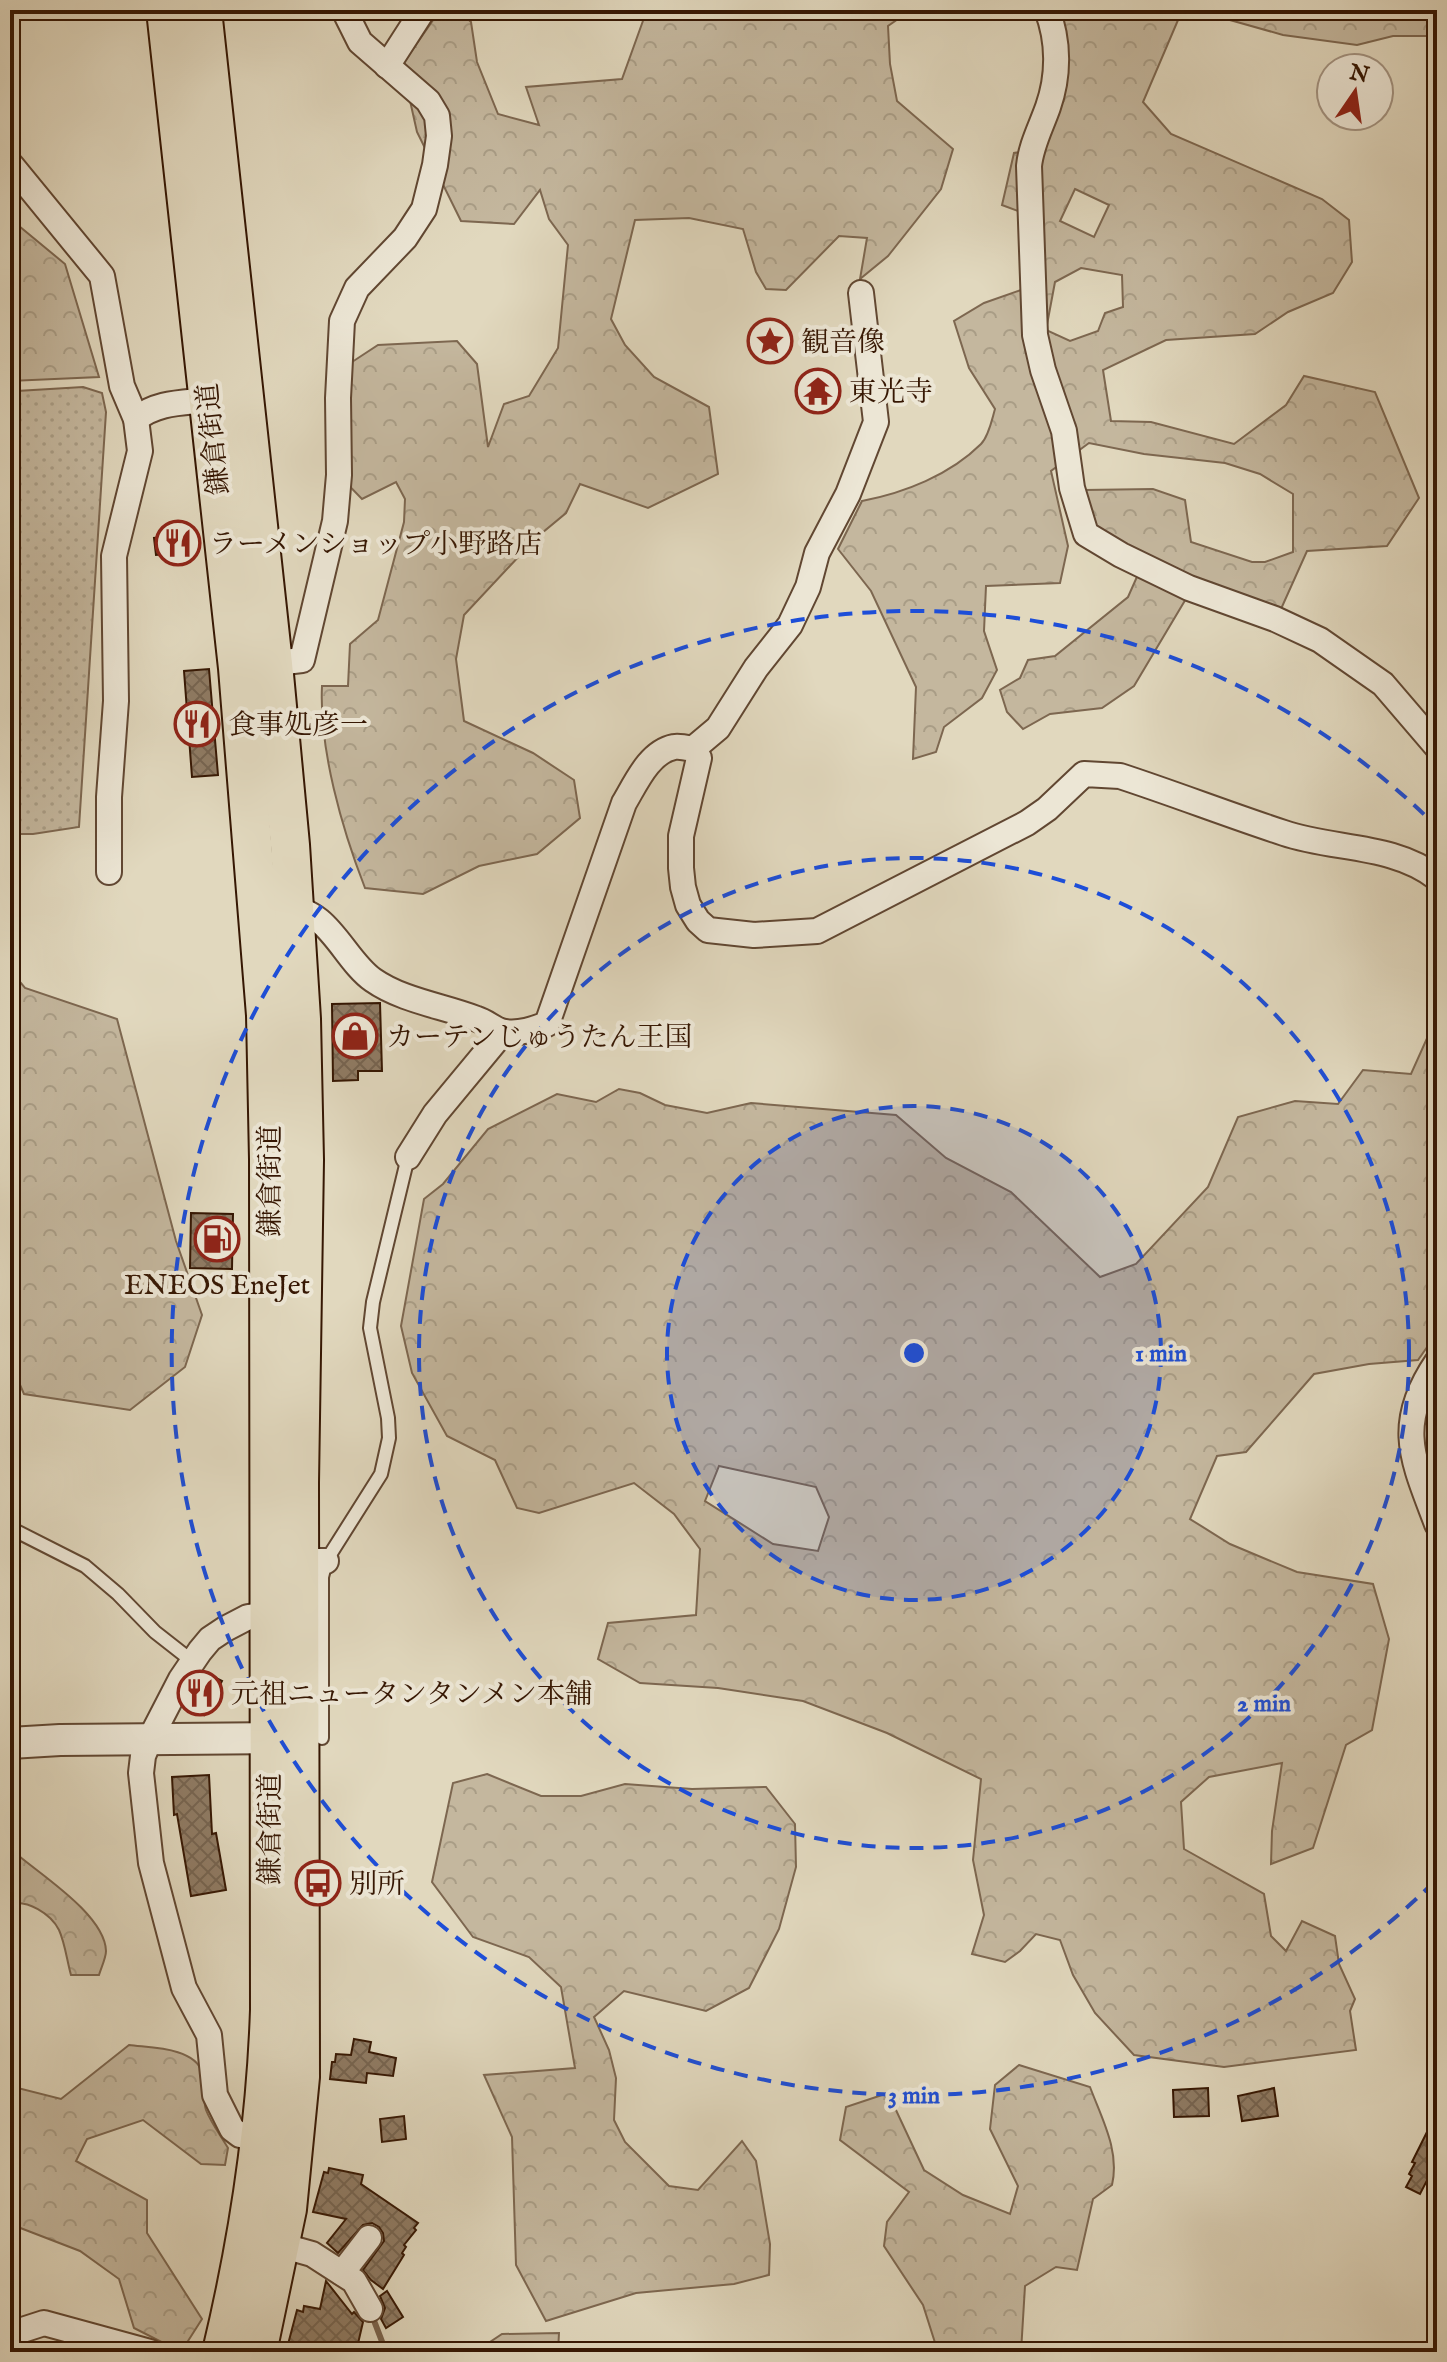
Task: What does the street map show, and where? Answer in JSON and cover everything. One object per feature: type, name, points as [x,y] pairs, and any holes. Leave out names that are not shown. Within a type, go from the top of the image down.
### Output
[{"type":"main road","name":"鎌倉街道","points":[[166,10],[207,400],[256,666]]},
{"type":"main road","name":"鎌倉街道","points":[[202,10],[277,909],[301,1019],[313,1561],[270,2010],[267,2080],[278,2142],[280,2245],[257,2352]]},
{"type":"main road","name":"鎌倉街道","points":[[277,909],[266,1015],[269,1143],[268,1614],[297,1738]]},
{"type":"main road","name":"鎌倉街道","points":[[222,2352],[253,2204],[278,2142]]},
{"type":"street","points":[[256,666],[302,660],[333,530],[339,475],[338,398],[342,321],[357,288],[405,238],[424,209],[439,136],[437,116],[428,101],[360,42],[344,10]]},
{"type":"street","points":[[1047,10],[1056,41],[1057,67],[1029,166],[1035,335],[1043,370],[1064,431],[1072,488],[1086,534],[1189,588],[1275,619],[1320,640],[1383,684],[1437,747]]},
{"type":"street","points":[[387,66],[417,12]]},
{"type":"street","points":[[12,166],[102,276],[122,386],[136,419],[140,451],[114,556],[116,701],[109,797],[109,872]]},
{"type":"street","points":[[277,909],[314,916],[358,967],[384,987],[481,1020],[503,1032],[528,1031],[547,1024],[624,803],[643,771],[658,755],[675,747],[693,749],[718,728],[756,668],[790,625],[808,587],[817,553],[848,494],[876,422],[861,293]]},
{"type":"street","points":[[136,419],[148,409],[207,400]]},
{"type":"street","points":[[693,749],[699,758],[681,836],[683,887],[688,905],[698,921],[708,930],[733,935],[817,931],[835,923],[1027,823],[1047,809],[1084,774],[1096,773],[1120,776],[1287,834],[1395,856],[1425,869],[1437,878]]},
{"type":"street","points":[[408,1157],[435,1114],[503,1032]]},
{"type":"street","points":[[1437,1362],[1419,1392],[1412,1414],[1410,1442],[1430,1486],[1437,1524]]},
{"type":"street","points":[[268,1614],[248,1617],[225,1629],[210,1639],[192,1661],[150,1739],[143,1756],[141,1773],[151,1863],[184,1988],[209,2035],[215,2095],[224,2117],[240,2135],[278,2142]]},
{"type":"street","points":[[10,1743],[297,1738]]},
{"type":"street","points":[[342,2273],[369,2238]]},
{"type":"street","points":[[280,2245],[312,2254],[354,2281],[370,2309]]},
{"type":"street","points":[[10,2334],[44,2323],[150,2352]]},
{"type":"lane","points":[[313,1561],[381,1474],[389,1438],[388,1418],[370,1328],[373,1302],[408,1157]]},
{"type":"lane","points":[[10,1528],[85,1566],[155,1632],[192,1661]]},
{"type":"green space","points":[[440,10],[459,10],[471,22],[477,62],[498,114],[539,125],[526,87],[622,79],[644,18],[630,10],[911,10],[888,26],[890,64],[897,101],[953,149],[941,189],[888,256],[860,279],[867,238],[839,236],[786,290],[766,289],[756,272],[743,229],[689,218],[635,220],[611,319],[625,345],[654,377],[709,407],[718,474],[648,508],[580,484],[566,513],[536,538],[464,615],[456,659],[464,721],[533,753],[574,780],[580,818],[537,854],[479,866],[423,894],[365,888],[334,788],[322,710],[322,686],[348,686],[350,644],[378,620],[404,522],[405,499],[396,482],[362,499],[327,463],[352,362],[378,345],[457,341],[477,364],[488,447],[504,404],[529,396],[558,348],[568,245],[549,219],[540,190],[514,224],[461,221],[417,132],[402,65]]},
{"type":"green space","points":[[1054,10],[1437,10],[1437,40],[1429,36],[1393,36],[1357,45],[1283,35],[1198,11],[1181,13],[1143,102],[1171,134],[1322,199],[1349,220],[1352,262],[1333,293],[1288,312],[1255,334],[1166,340],[1103,370],[1111,421],[1151,422],[1234,444],[1286,405],[1304,376],[1375,392],[1419,498],[1387,546],[1307,551],[1281,609],[1196,582],[1134,686],[1102,708],[1050,714],[1023,729],[1007,712],[1000,690],[1020,678],[1028,660],[1055,656],[1128,597],[1144,561],[1096,532],[1085,490],[1153,489],[1185,500],[1191,542],[1252,562],[1265,562],[1293,552],[1293,494],[1260,474],[1225,463],[1144,454],[1089,443],[1051,471],[1068,546],[1060,583],[986,586],[984,631],[997,670],[982,698],[944,727],[936,752],[913,759],[916,687],[871,591],[838,549],[862,501],[910,488],[941,474],[969,455],[986,437],[995,409],[969,368],[954,321],[984,303],[1021,290],[1023,267],[1039,219],[1002,205],[1014,153],[1040,149]],"holes":[[[1075,189],[1109,205],[1094,237],[1060,221]],[[1081,268],[1122,275],[1123,307],[1105,313],[1098,331],[1070,341],[1046,330],[1055,282]]]},
{"type":"green space","points":[[19,226],[65,264],[99,377],[10,381],[10,228]]},
{"type":"green space","points":[[83,387],[102,393],[106,412],[79,827],[10,834],[10,421],[17,391]]},
{"type":"green space","points":[[10,970],[25,988],[117,1019],[176,1241],[202,1315],[185,1367],[130,1410],[24,1394],[10,1362]]},
{"type":"green space","points":[[1437,1016],[1437,1333],[1418,1360],[1369,1364],[1314,1374],[1246,1452],[1217,1456],[1190,1519],[1230,1544],[1297,1572],[1373,1584],[1389,1639],[1372,1730],[1346,1745],[1313,1848],[1271,1864],[1272,1831],[1282,1763],[1209,1777],[1181,1802],[1184,1849],[1264,1894],[1271,1936],[1286,1951],[1302,1921],[1335,1936],[1339,1964],[1355,1999],[1350,2011],[1356,2050],[1224,2067],[1134,2055],[1095,2013],[1073,1975],[1060,1940],[1036,1934],[1005,1962],[972,1954],[984,1915],[973,1860],[981,1779],[887,1733],[803,1701],[718,1688],[640,1683],[598,1659],[608,1623],[696,1615],[700,1549],[674,1514],[634,1483],[539,1513],[517,1508],[495,1460],[447,1436],[412,1373],[401,1326],[424,1199],[443,1184],[488,1129],[557,1094],[596,1102],[619,1089],[640,1093],[665,1105],[707,1113],[751,1103],[896,1115],[946,1158],[1011,1192],[1100,1277],[1136,1264],[1208,1187],[1238,1117],[1295,1101],[1338,1104],[1363,1070],[1411,1074]],"holes":[[[719,1466],[816,1487],[829,1517],[818,1551],[773,1544],[705,1501]]]},
{"type":"green space","points":[[487,1774],[541,1796],[581,1796],[625,1784],[692,1789],[766,1787],[795,1824],[796,1867],[779,1929],[749,1988],[706,2011],[624,1991],[594,2017],[609,2050],[616,2078],[614,2120],[625,2142],[669,2186],[698,2190],[742,2141],[756,2161],[770,2244],[769,2275],[734,2284],[636,2293],[546,2321],[516,2265],[512,2137],[484,2075],[575,2068],[561,1987],[529,1957],[473,1937],[432,1882],[453,1783]]},
{"type":"green space","points":[[10,1855],[19,1856],[72,1898],[96,1924],[106,1951],[99,1975],[71,1975],[63,1941],[55,1924],[31,1906],[10,1904]]},
{"type":"green space","points":[[129,2045],[181,2053],[197,2064],[203,2076],[206,2110],[228,2148],[225,2165],[201,2164],[143,2120],[87,2139],[76,2161],[147,2200],[147,2233],[202,2319],[181,2352],[134,2328],[119,2279],[80,2251],[10,2224],[10,2086],[61,2099]]},
{"type":"green space","points":[[1019,2065],[1090,2087],[1112,2147],[1112,2185],[1093,2199],[1077,2270],[1056,2267],[1025,2286],[1021,2352],[934,2352],[937,2349],[923,2305],[884,2246],[887,2222],[909,2192],[840,2140],[846,2107],[888,2093],[924,2170],[963,2195],[1010,2214],[1018,2186],[990,2129],[995,2085]]},
{"type":"green space","points":[[559,2333],[558,2352],[475,2352],[502,2334]]},
{"type":"building","points":[[193,529],[196,552],[156,555],[154,538],[163,537],[163,531]]},
{"type":"building","points":[[209,669],[218,775],[192,777],[184,671]]},
{"type":"building","points":[[380,1003],[382,1071],[358,1071],[358,1080],[333,1081],[332,1004]]},
{"type":"building","points":[[191,1213],[233,1214],[232,1269],[190,1268]]},
{"type":"building","points":[[204,1672],[222,1681],[204,1715],[185,1704]]},
{"type":"building","points":[[209,1775],[212,1834],[216,1833],[226,1890],[191,1896],[177,1814],[174,1815],[172,1777]]},
{"type":"building","points":[[354,2039],[371,2042],[369,2052],[396,2058],[393,2076],[367,2073],[366,2083],[330,2079],[336,2054],[351,2055]]},
{"type":"building","points":[[1208,2088],[1209,2116],[1174,2117],[1173,2090]]},
{"type":"building","points":[[1274,2088],[1278,2116],[1242,2121],[1238,2096]]},
{"type":"building","points":[[1437,2112],[1437,2161],[1420,2194],[1406,2187],[1412,2176],[1409,2174],[1415,2163],[1412,2162]]},
{"type":"building","points":[[404,2116],[406,2139],[382,2142],[380,2119]]},
{"type":"building","points":[[329,2168],[363,2175],[361,2184],[418,2223],[404,2245],[404,2255],[383,2289],[363,2270],[384,2241],[379,2227],[372,2223],[363,2225],[338,2253],[327,2243],[346,2219],[313,2212],[324,2172],[328,2173]]},
{"type":"building","points":[[326,2281],[352,2314],[354,2312],[363,2322],[356,2352],[286,2352],[297,2310],[303,2312],[304,2306],[320,2309]]},
{"type":"building","points":[[387,2291],[403,2317],[386,2328],[381,2319],[385,2308],[380,2296]]},
{"type":"waterway","points":[[373,2318],[386,2352]]},
{"type":"place","name":"観音像","points":[[770,341]]},
{"type":"place","name":"東光寺","points":[[818,391]]},
{"type":"place","name":"ラーメンショップ小野路店","points":[[178,543]]},
{"type":"place","name":"食事処彦一","points":[[197,724]]},
{"type":"place","name":"カーテンじゅうたん王国","points":[[355,1036]]},
{"type":"place","name":"ENEOS EneJet","points":[[217,1239]]},
{"type":"place","name":"元祖ニュータンタンメン本舗","points":[[200,1693]]},
{"type":"place","name":"別所","points":[[318,1883]]}]
